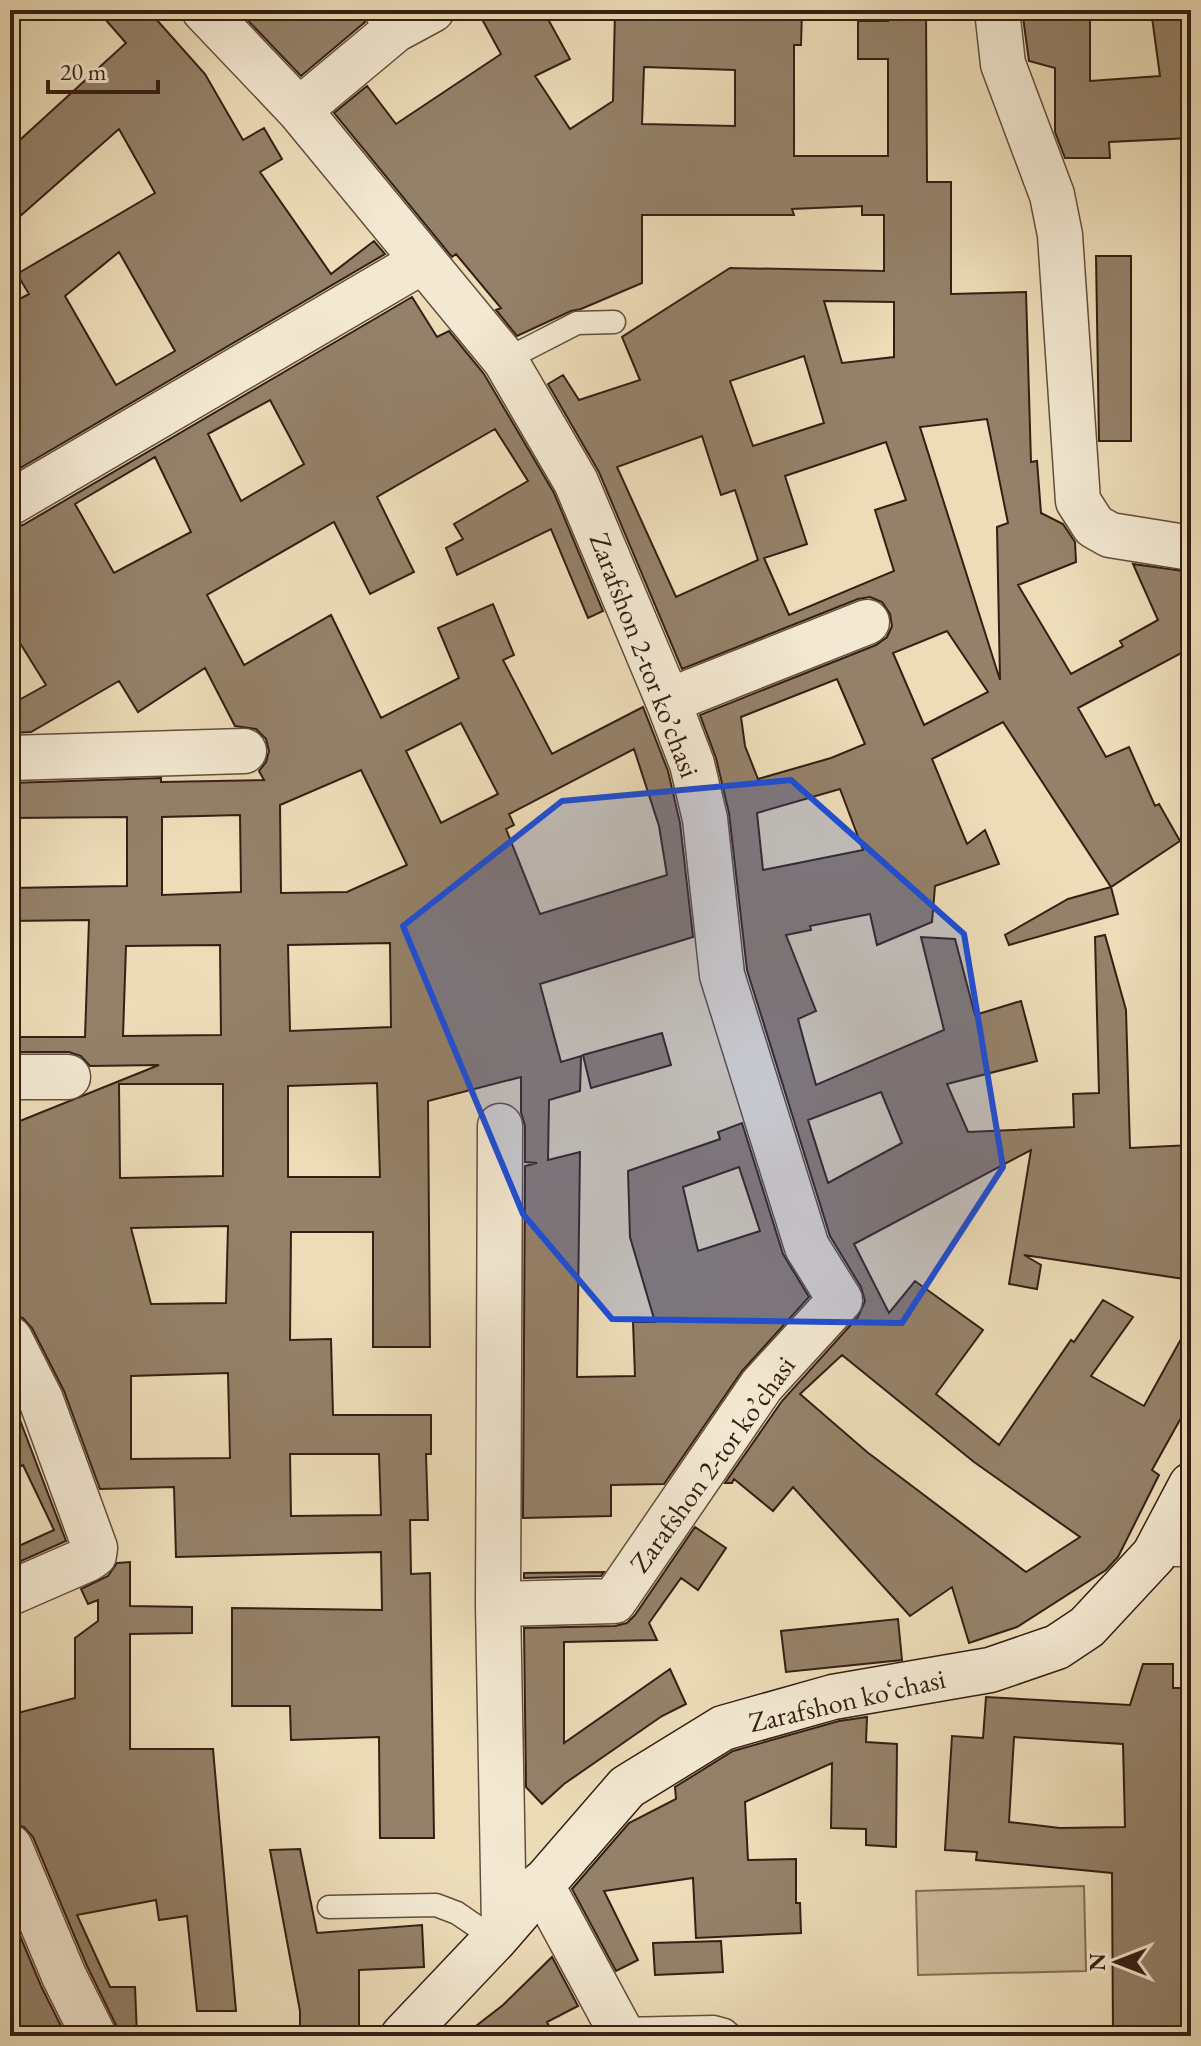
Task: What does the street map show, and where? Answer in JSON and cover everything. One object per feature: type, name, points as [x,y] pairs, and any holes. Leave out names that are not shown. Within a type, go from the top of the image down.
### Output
[{"type":"street","name":"Zarafshon 2-tor koʼchasi","points":[[204,10],[299,110],[505,360],[576,482],[692,764],[705,819],[722,975],[807,1247],[840,1300],[762,1385],[614,1601],[498,1604]]},
{"type":"street","points":[[997,10],[1003,64],[1052,195],[1060,235],[1078,501],[1094,526],[1110,535],[1191,548]]},
{"type":"street","points":[[299,110],[405,17]]},
{"type":"street","points":[[10,503],[423,261]]},
{"type":"street","points":[[668,701],[867,622]]},
{"type":"street","points":[[10,758],[244,751]]},
{"type":"street","points":[[10,1077],[68,1077]]},
{"type":"street","points":[[500,1126],[500,1933]]},
{"type":"street","points":[[10,1339],[41,1400],[95,1548],[94,1555],[88,1559],[10,1593]]},
{"type":"street","name":"Zarafshon koʻchasi","points":[[403,2036],[500,1933],[627,1787],[723,1728],[833,1697],[990,1670],[1057,1647],[1087,1627],[1173,1555],[1191,1485]]},
{"type":"street","points":[[10,1847],[64,1976],[94,2036]]},
{"type":"street","points":[[541,1884],[621,2033]]},
{"type":"lane","points":[[505,360],[577,323],[614,322]]},
{"type":"lane","points":[[329,1907],[436,1905],[500,1933]]},
{"type":"lane","points":[[621,2033],[714,2027],[732,2036]]},
{"type":"highlighted area","points":[[791,780],[964,934],[1003,1167],[902,1323],[612,1319],[523,1214],[403,926],[562,801]]},
{"type":"shaded area","points":[[1084,1886],[1086,1971],[918,1975],[916,1891]]},
{"type":"building","points":[[97,10],[148,10],[205,74],[243,140],[264,128],[282,159],[260,172],[331,274],[374,241],[385,254],[10,474],[10,304],[29,294],[17,274],[155,193],[119,129],[10,225],[10,149],[126,43]],"holes":[[[119,252],[175,351],[116,385],[65,296]]]},
{"type":"building","points":[[238,10],[363,10],[365,22],[301,76]]},
{"type":"building","points":[[477,10],[543,10],[570,59],[535,76],[570,129],[613,101],[615,10],[648,10],[648,16],[737,19],[738,10],[802,10],[801,45],[794,45],[794,156],[888,156],[888,59],[858,59],[858,21],[888,21],[888,10],[926,10],[927,182],[951,182],[951,294],[1026,292],[1031,462],[1037,461],[1041,513],[1063,524],[1075,542],[1076,562],[1018,585],[1071,674],[1123,646],[1120,641],[1158,620],[1133,564],[1191,572],[1191,648],[1078,708],[1106,757],[1129,747],[1155,806],[1159,804],[1180,841],[1111,887],[1003,722],[932,759],[967,844],[985,830],[999,864],[935,886],[932,922],[877,945],[870,914],[810,926],[811,930],[786,935],[816,1011],[798,1019],[816,1085],[944,1030],[921,937],[955,939],[975,1015],[1021,1001],[1037,1061],[947,1084],[968,1132],[1074,1127],[1073,1094],[1099,1093],[1095,937],[1105,935],[1126,1010],[1130,1148],[1191,1145],[1191,1280],[1024,1255],[1041,1265],[1037,1289],[1009,1284],[1031,1150],[854,1244],[889,1313],[915,1281],[983,1330],[936,1394],[999,1445],[1071,1340],[1074,1342],[1103,1300],[1133,1317],[1091,1376],[1144,1406],[1191,1321],[1191,1400],[1152,1470],[1159,1475],[1118,1557],[1106,1570],[1017,1627],[969,1643],[952,1587],[910,1616],[793,1487],[773,1511],[734,1479],[732,1483],[725,1483],[782,1401],[858,1317],[865,1301],[861,1287],[830,1236],[747,970],[729,813],[716,758],[700,715],[876,645],[887,637],[892,626],[890,614],[882,602],[870,597],[858,599],[682,669],[599,472],[548,384],[563,375],[579,400],[640,380],[622,337],[730,268],[884,271],[884,215],[862,215],[862,206],[792,209],[794,215],[642,215],[642,283],[517,336],[496,310],[501,308],[456,254],[452,257],[334,113],[367,86],[396,124],[501,54]],"holes":[[[644,67],[735,70],[735,126],[642,124]],[[824,301],[894,302],[894,357],[842,363]],[[804,356],[824,423],[753,446],[730,381]],[[987,419],[1008,523],[997,527],[1000,680],[920,427]],[[702,436],[721,495],[735,490],[758,560],[676,597],[617,467]],[[886,442],[906,500],[875,510],[894,571],[789,615],[764,558],[807,544],[785,476]],[[947,631],[988,692],[924,725],[893,653]],[[837,679],[865,744],[831,758],[758,779],[745,746],[741,717]],[[840,789],[863,850],[763,870],[757,813]],[[881,1092],[902,1143],[828,1183],[808,1120]],[[842,1355],[974,1462],[1080,1537],[1026,1572],[867,1452],[800,1394]]]},
{"type":"building","points":[[1022,10],[1090,10],[1090,81],[1160,76],[1151,10],[1191,10],[1191,138],[1109,142],[1110,158],[1065,158],[1055,132],[1055,68],[1029,61]]},
{"type":"building","points":[[1096,256],[1131,256],[1131,441],[1099,441]]},
{"type":"building","points":[[412,297],[437,337],[449,331],[484,374],[554,493],[603,611],[588,618],[551,529],[457,575],[446,548],[463,539],[454,524],[528,481],[495,429],[377,497],[414,572],[370,594],[334,522],[207,595],[244,665],[331,615],[381,718],[459,678],[438,628],[493,604],[514,655],[503,660],[552,754],[643,707],[668,771],[680,823],[693,937],[540,984],[561,1062],[581,1056],[580,1091],[549,1100],[548,1160],[580,1152],[577,1377],[635,1376],[633,1322],[655,1322],[630,1237],[628,1171],[720,1139],[718,1132],[742,1123],[783,1254],[809,1297],[742,1371],[664,1484],[611,1485],[611,1516],[523,1518],[525,1166],[537,1163],[525,1162],[521,1077],[428,1101],[430,1347],[373,1347],[373,1232],[291,1232],[290,1340],[331,1339],[333,1415],[431,1415],[431,1454],[426,1454],[428,1520],[410,1520],[411,1574],[430,1573],[434,1838],[380,1838],[379,1737],[291,1740],[290,1706],[232,1706],[232,1608],[382,1610],[381,1552],[176,1557],[174,1487],[100,1489],[64,1391],[32,1328],[23,1318],[10,1314],[10,1125],[159,1065],[90,1066],[81,1056],[69,1052],[10,1052],[10,1037],[85,1037],[89,920],[10,921],[10,888],[127,886],[127,817],[10,818],[10,783],[161,778],[161,782],[264,780],[259,771],[269,751],[266,739],[256,729],[235,726],[205,668],[138,712],[119,681],[31,732],[10,733],[10,705],[46,685],[10,627],[10,528],[23,525]],"holes":[[[270,400],[304,464],[241,501],[208,434]],[[155,457],[191,532],[114,573],[75,504]],[[461,723],[498,794],[441,823],[406,751]],[[634,749],[659,826],[667,875],[540,914],[506,829],[514,825],[509,814]],[[361,770],[407,865],[347,892],[281,893],[280,805]],[[240,815],[241,892],[162,895],[162,817]],[[390,943],[391,1027],[290,1031],[288,945]],[[220,945],[221,1035],[123,1036],[126,946]],[[377,1083],[380,1177],[288,1177],[288,1086]],[[119,1084],[223,1084],[223,1176],[120,1178]],[[739,1167],[760,1231],[698,1251],[683,1187]],[[228,1226],[226,1303],[151,1304],[131,1228]],[[228,1373],[230,1458],[131,1459],[131,1376]],[[290,1454],[379,1454],[381,1515],[291,1516]]]},
{"type":"building","points":[[1111,887],[1118,914],[1009,945],[1005,935],[1068,899]]},
{"type":"building","points":[[662,1033],[671,1065],[591,1088],[583,1055]]},
{"type":"building","points":[[10,1394],[66,1541],[10,1566],[10,1550],[54,1530],[23,1465],[10,1472]]},
{"type":"building","points":[[695,1527],[726,1548],[698,1590],[681,1578],[649,1623],[657,1640],[564,1642],[564,1743],[670,1669],[686,1704],[662,1716],[564,1784],[542,1804],[526,1787],[524,1628],[615,1626],[627,1623]]},
{"type":"building","points":[[130,1562],[130,1606],[192,1607],[192,1633],[130,1634],[130,1749],[213,1749],[236,2011],[197,2011],[187,1916],[159,1920],[156,1900],[77,1915],[110,1987],[135,1987],[137,2036],[119,2036],[33,1837],[24,1827],[10,1822],[10,1715],[75,1698],[75,1638],[98,1621],[98,1600],[88,1604],[81,1589],[108,1576],[117,1563]]},
{"type":"building","points":[[604,1572],[601,1576],[524,1578],[524,1573]]},
{"type":"building","points":[[898,1619],[902,1660],[786,1672],[781,1631]]},
{"type":"building","points":[[1143,1664],[1173,1664],[1173,1688],[1191,1688],[1191,2036],[1113,2036],[1112,1873],[976,1860],[977,1852],[945,1850],[952,1736],[983,1738],[986,1697],[1130,1705]],"holes":[[[1014,1737],[1123,1744],[1125,1827],[1060,1828],[1009,1822]]]},
{"type":"building","points":[[867,1717],[866,1742],[897,1744],[896,1847],[866,1845],[866,1829],[831,1828],[832,1763],[745,1802],[748,1860],[796,1859],[796,1903],[800,1903],[801,1933],[696,1938],[693,1878],[604,1891],[638,1960],[616,1971],[572,1889],[629,1823],[676,1799],[675,1787],[733,1751],[839,1721]]},
{"type":"building","points":[[300,1849],[317,1933],[422,1925],[424,1967],[359,1970],[359,2035],[300,2036],[300,2011],[270,1850]]},
{"type":"building","points":[[10,1912],[63,2030],[51,2036],[10,2036]]},
{"type":"building","points":[[721,1941],[723,1972],[655,1975],[653,1943]]},
{"type":"building","points":[[552,1957],[578,2006],[547,2022],[554,2036],[463,2036],[503,2005]]}]
